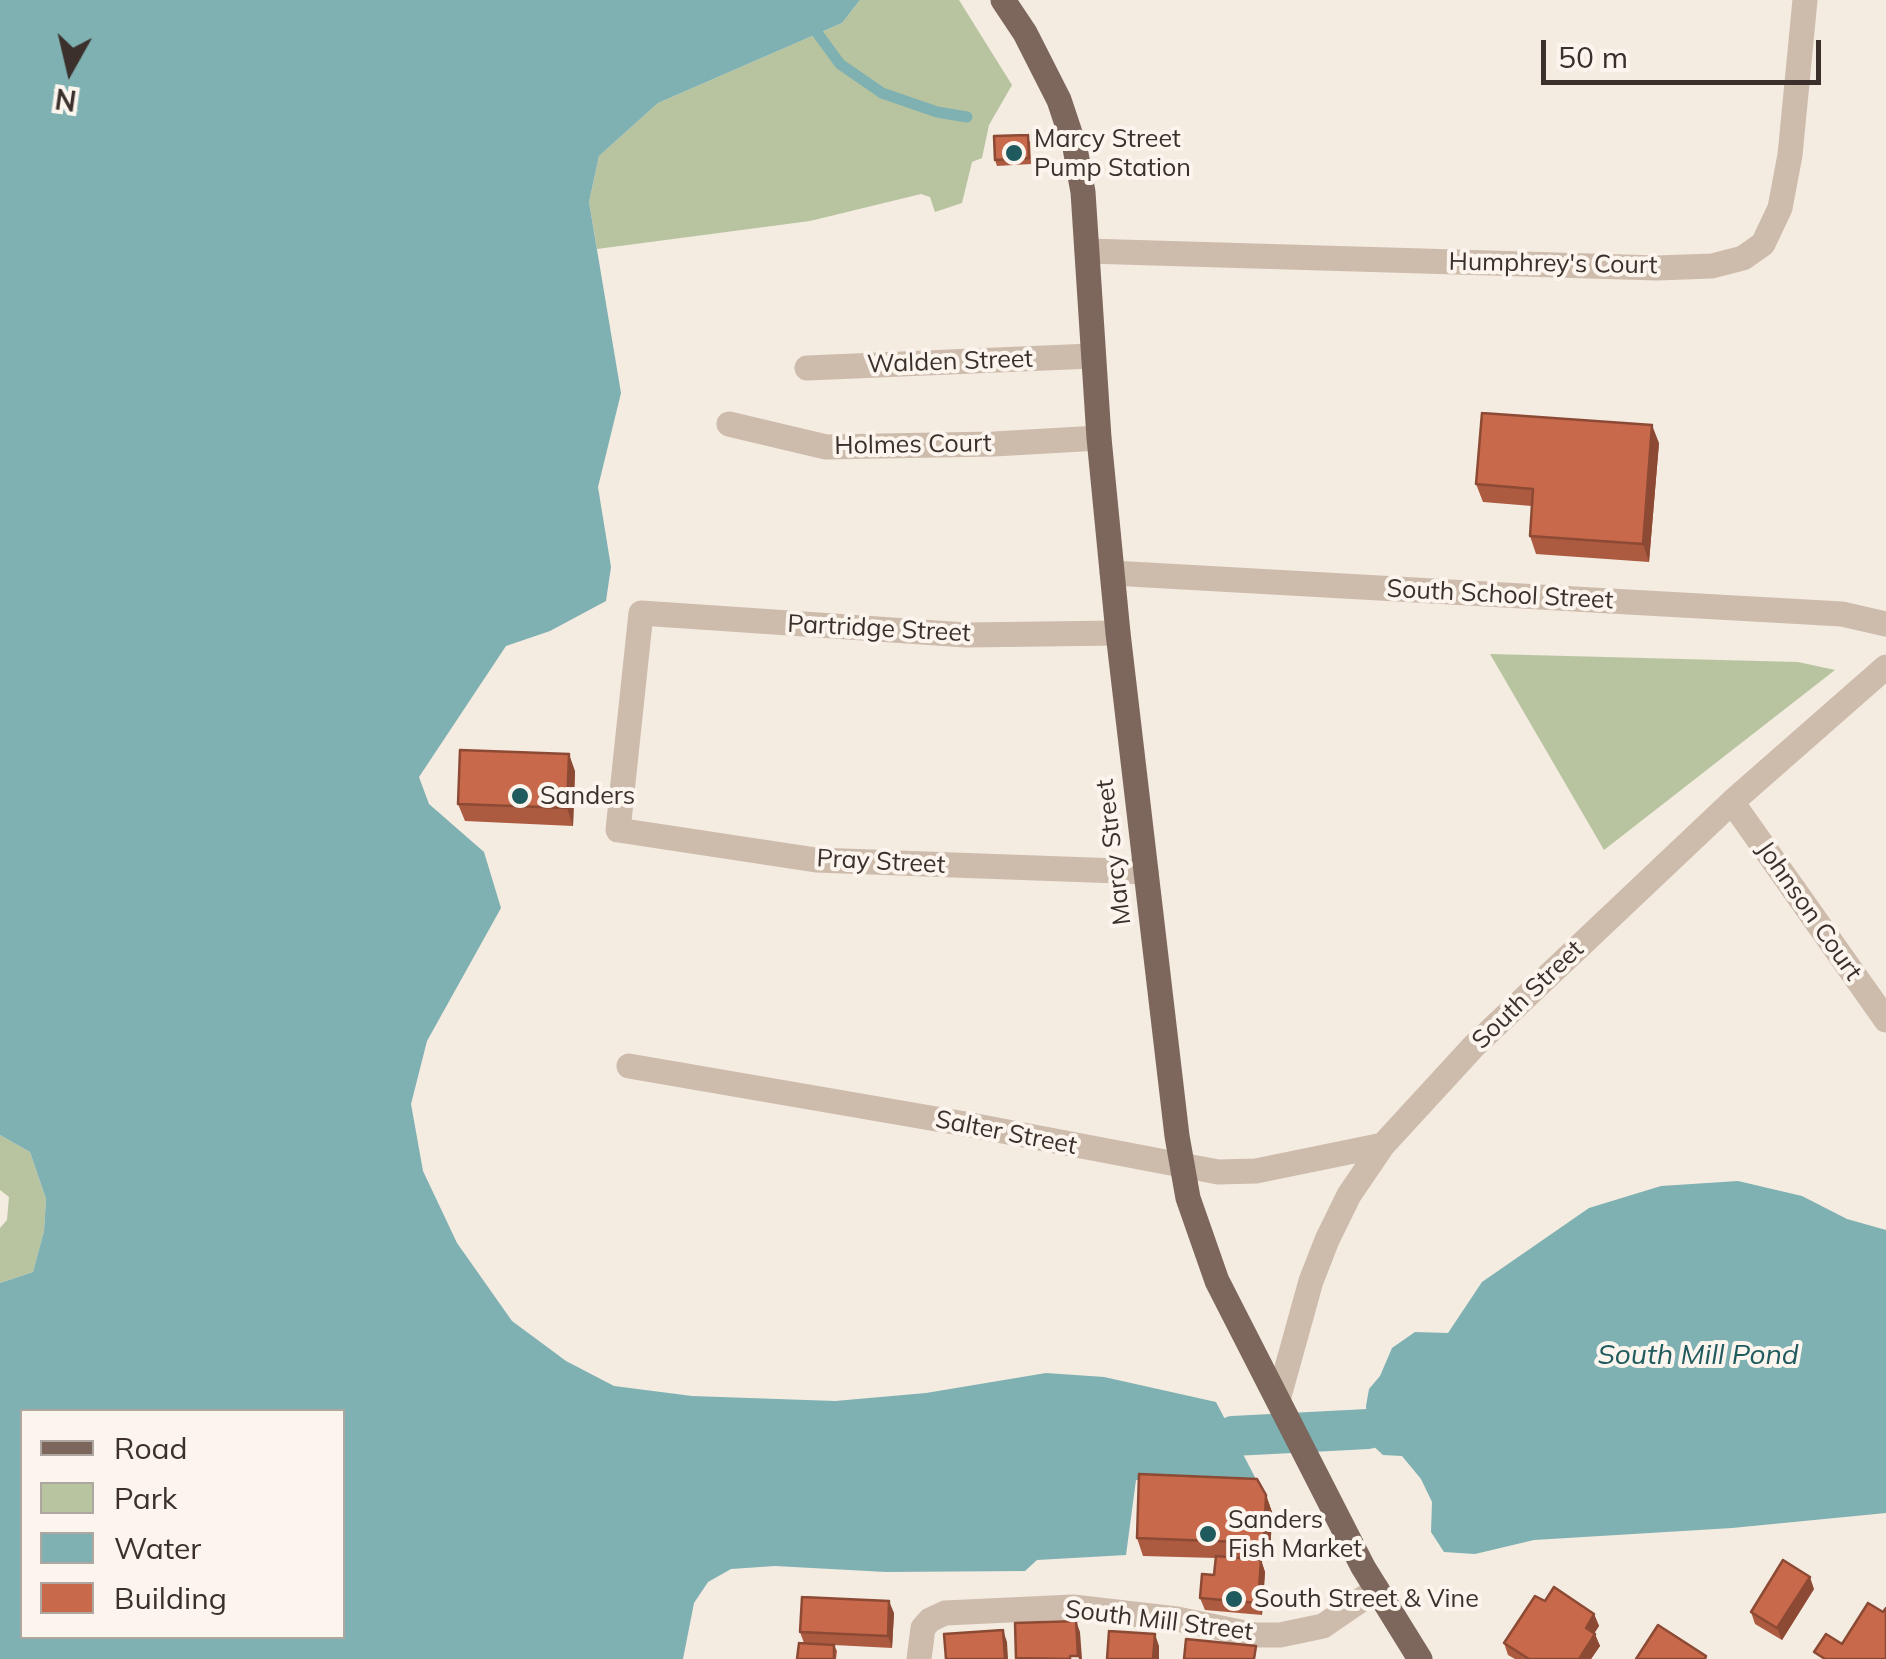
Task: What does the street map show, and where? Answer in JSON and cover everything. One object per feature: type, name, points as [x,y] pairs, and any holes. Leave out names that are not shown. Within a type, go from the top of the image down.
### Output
[{"type":"main road","name":"Marcy Street","points":[[1002,0],[1026,34],[1076,148],[1118,633],[1182,1167],[1217,1282],[1376,1589],[1420,1659]]},
{"type":"street","name":"Humphrey's Court","points":[[1087,251],[1658,268],[1712,266],[1744,258],[1764,244],[1780,208],[1790,156],[1805,0]]},
{"type":"street","name":"Walden Street","points":[[807,368],[1092,356]]},
{"type":"street","name":"Holmes Court","points":[[729,424],[826,447],[1099,438]]},
{"type":"street","name":"South School Street","points":[[1112,573],[1842,614],[1886,624]]},
{"type":"street","name":"Partridge Street","points":[[618,830],[640,613],[966,635],[1118,633]]},
{"type":"street","name":"South Street","points":[[1281,1406],[1311,1281],[1349,1195],[1383,1144],[1474,1046],[1732,802],[1886,667]]},
{"type":"street","name":"Johnson Court","points":[[1732,802],[1886,1020]]},
{"type":"street","name":"Pray Street","points":[[618,830],[816,860],[1146,872]]},
{"type":"street","name":"Salter Street","points":[[629,1066],[1218,1172],[1256,1172],[1383,1144]]},
{"type":"street","name":"South Mill Street","points":[[919,1659],[924,1628],[944,1613],[1073,1608],[1158,1616],[1255,1635],[1280,1635],[1323,1626],[1376,1589]]},
{"type":"green space","points":[[860,0],[959,0],[1012,85],[989,125],[982,158],[972,162],[962,203],[935,212],[930,197],[921,194],[810,221],[597,249],[589,202],[599,156],[658,103],[842,23]]},
{"type":"green space","points":[[1490,654],[1798,662],[1835,670],[1604,850]]},
{"type":"green space","points":[[0,1135],[30,1152],[46,1199],[44,1231],[33,1272],[0,1283],[0,1228],[7,1220],[9,1197],[0,1190]]},
{"type":"water","points":[[0,0],[860,0],[842,23],[658,103],[599,156],[589,202],[621,393],[598,487],[611,567],[606,601],[550,631],[506,646],[419,777],[429,804],[484,852],[501,908],[427,1041],[411,1104],[423,1171],[457,1243],[512,1321],[566,1361],[614,1386],[692,1396],[835,1401],[926,1393],[1046,1373],[1104,1377],[1216,1402],[1260,1487],[1136,1480],[1126,1555],[1037,1560],[1025,1571],[886,1572],[775,1566],[731,1569],[708,1582],[694,1603],[683,1659],[0,1659],[0,1283],[33,1272],[44,1231],[46,1199],[30,1152],[0,1135]]},
{"type":"water","name":"South Mill Pond","points":[[1738,1181],[1802,1196],[1847,1219],[1886,1230],[1886,1513],[1732,1528],[1534,1540],[1475,1554],[1444,1552],[1431,1532],[1432,1502],[1421,1479],[1402,1456],[1383,1455],[1370,1443],[1366,1406],[1369,1389],[1380,1376],[1392,1348],[1415,1332],[1448,1333],[1482,1282],[1589,1208],[1661,1186]]},
{"type":"building","name":"Marcy Street Pump Station","points":[[1028,135],[1029,158],[995,160],[994,136]]},
{"type":"building","points":[[1482,413],[1652,425],[1643,544],[1530,536],[1533,489],[1476,484]]},
{"type":"building","name":"Sanders","points":[[460,750],[569,754],[567,808],[458,804]]},
{"type":"building","name":"Sanders Fish Market","points":[[1139,1474],[1257,1479],[1266,1495],[1264,1543],[1137,1538]]},
{"type":"building","name":"South Street & Vine","points":[[1216,1556],[1261,1560],[1258,1603],[1200,1598],[1202,1574],[1214,1575]]},
{"type":"building","points":[[1783,1560],[1810,1577],[1777,1628],[1751,1612]]},
{"type":"building","points":[[1554,1587],[1594,1614],[1586,1628],[1595,1634],[1579,1659],[1529,1659],[1504,1643],[1535,1596],[1545,1601]]},
{"type":"building","points":[[802,1597],[889,1601],[888,1636],[800,1632]]},
{"type":"building","points":[[1868,1603],[1883,1612],[1886,1608],[1886,1659],[1825,1659],[1814,1652],[1826,1634],[1842,1644]]},
{"type":"building","points":[[1076,1621],[1078,1656],[1016,1658],[1015,1623]]},
{"type":"building","points":[[1658,1625],[1706,1656],[1705,1659],[1636,1659]]},
{"type":"building","points":[[1003,1630],[1005,1659],[946,1659],[944,1634]]},
{"type":"building","points":[[1109,1631],[1155,1634],[1153,1659],[1107,1659]]},
{"type":"building","points":[[1186,1639],[1256,1646],[1254,1659],[1184,1659]]},
{"type":"building","points":[[799,1643],[834,1645],[834,1659],[797,1659]]},
{"type":"waterway","points":[[818,34],[840,64],[882,93],[937,112],[967,117]]},
{"type":"waterway","points":[[1233,1436],[1368,1429]]},
{"type":"place","name":"Marcy Street Pump Station","points":[[1014,153]]},
{"type":"place","name":"Sanders","points":[[520,796]]},
{"type":"place","name":"Sanders Fish Market","points":[[1208,1534]]},
{"type":"place","name":"South Street & Vine","points":[[1234,1599]]}]
